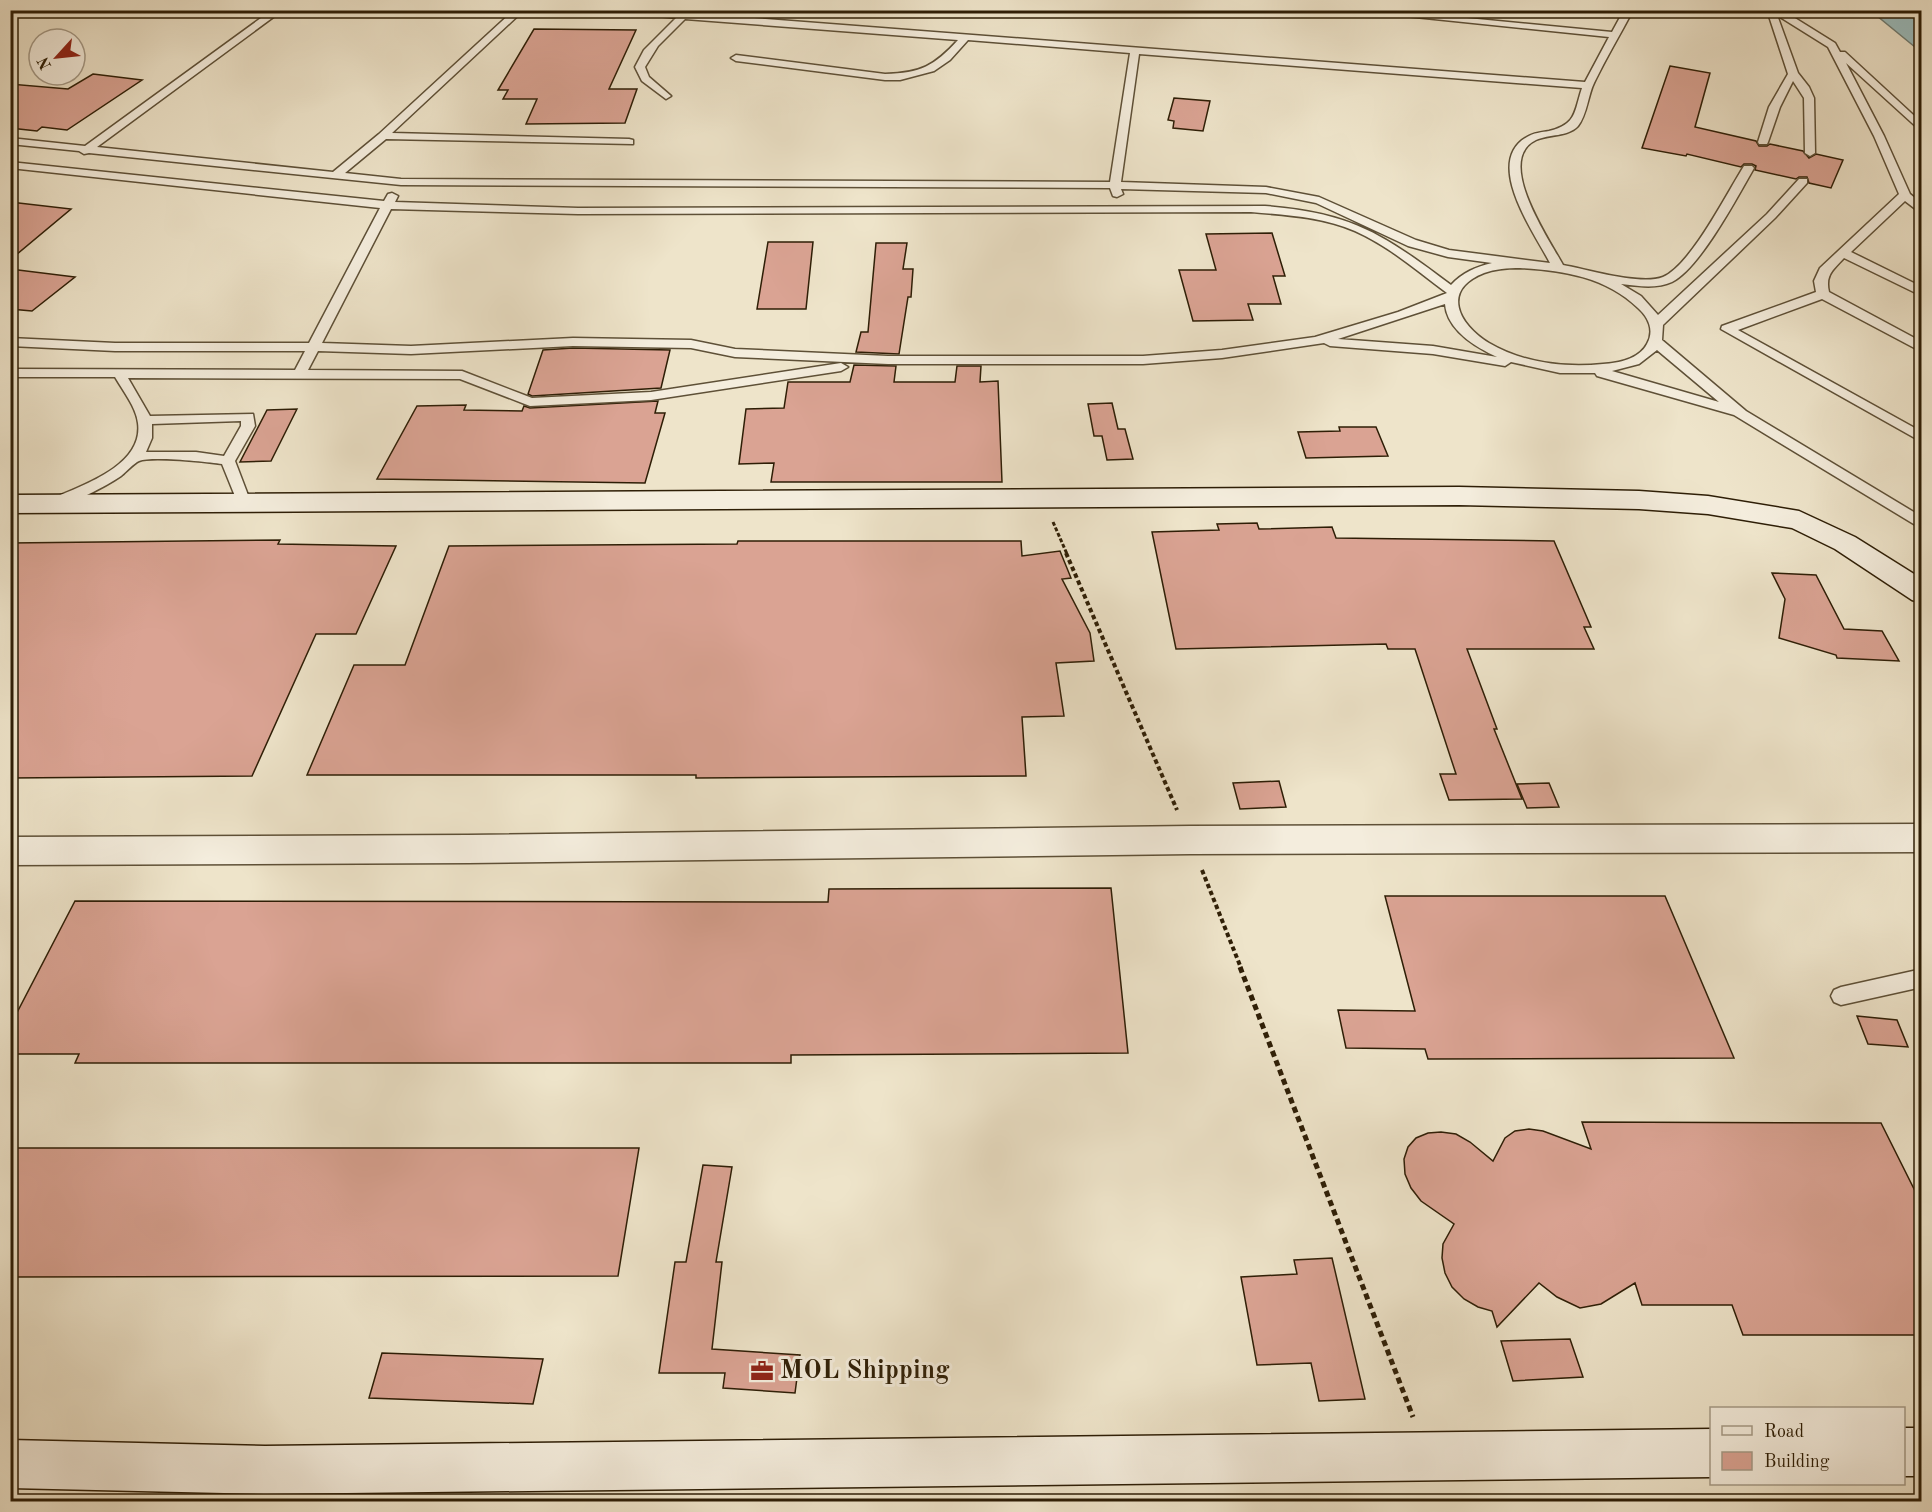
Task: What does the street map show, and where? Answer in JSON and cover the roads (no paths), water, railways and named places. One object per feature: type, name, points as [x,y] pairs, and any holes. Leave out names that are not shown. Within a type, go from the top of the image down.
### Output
[{"type":"main road","points":[[10,504],[1459,496],[1639,500],[1708,505],[1799,520],[1845,543],[1922,593]]},
{"type":"main road","points":[[10,851],[468,849],[1190,840],[1922,838]]},
{"type":"main road","points":[[1905,1452],[1922,1452]]},
{"type":"main road","points":[[10,1464],[265,1470],[1427,1455],[1710,1454]]},
{"type":"lane","points":[[56,171],[279,10]]},
{"type":"lane","points":[[336,176],[520,10]]},
{"type":"lane","points":[[607,10],[739,22],[1588,85]]},
{"type":"lane","points":[[739,22],[749,10]]},
{"type":"lane","points":[[1351,10],[1614,35]]},
{"type":"lane","points":[[1558,267],[1518,191],[1514,160],[1519,148],[1532,138],[1568,129],[1575,123],[1588,85],[1629,10]]},
{"type":"lane","points":[[1773,10],[1832,45],[1922,129]]},
{"type":"lane","points":[[1773,10],[1793,74],[1804,87],[1809,98],[1810,153]]},
{"type":"lane","points":[[666,96],[640,73],[639,66],[644,56],[682,17]]},
{"type":"lane","points":[[736,58],[885,77],[904,77],[926,72],[940,65],[964,39]]},
{"type":"lane","points":[[1832,45],[1879,136],[1905,195],[1922,211]]},
{"type":"lane","points":[[1122,210],[1115,184],[1135,51]]},
{"type":"lane","points":[[1763,142],[1771,110],[1793,74]]},
{"type":"lane","points":[[383,136],[629,142]]},
{"type":"lane","points":[[10,141],[336,176],[582,197],[1122,210],[1251,209],[1295,212],[1319,216],[1359,229],[1379,240],[1451,295],[1452,314],[1473,338],[1514,359],[1546,368]]},
{"type":"lane","points":[[10,165],[387,205],[582,197],[1115,184],[1215,187],[1294,194],[1319,201],[1412,243],[1448,254],[1558,267],[1595,276],[1658,281],[1675,275],[1723,211],[1748,168]]},
{"type":"lane","points":[[1657,323],[1771,216],[1803,181]]},
{"type":"lane","points":[[300,373],[401,182]]},
{"type":"lane","points":[[1905,195],[1824,271],[1820,281],[1823,294],[1922,348]]},
{"type":"lane","points":[[1843,253],[1922,292]]},
{"type":"lane","points":[[10,342],[125,348],[313,347],[411,350],[573,342],[691,344],[735,353],[888,360],[1143,360],[1222,354],[1316,341],[1403,315],[1451,295],[1461,280],[1476,272],[1496,266],[1520,264]]},
{"type":"lane","points":[[1591,371],[1619,367],[1641,358],[1656,342],[1658,331],[1657,323],[1640,301],[1620,287],[1595,276]]},
{"type":"lane","points":[[1823,294],[1727,329],[1922,438]]},
{"type":"lane","points":[[1316,341],[1433,350],[1546,368],[1591,371],[1633,380],[1741,414]]},
{"type":"lane","points":[[1656,342],[1741,414],[1922,524]]},
{"type":"lane","points":[[10,373],[462,375],[530,402],[651,396],[888,360]]},
{"type":"lane","points":[[51,504],[111,477],[134,458],[144,445],[145,420],[119,373]]},
{"type":"lane","points":[[145,420],[248,417],[248,426],[228,461]]},
{"type":"lane","points":[[134,458],[196,456],[228,461]]},
{"type":"lane","points":[[228,461],[244,503]]},
{"type":"lane","points":[[1841,996],[1922,978]]},
{"type":"water","points":[[1871,11],[1921,11],[1921,52]]},
{"type":"place","name":"MOL Shipping","points":[[762,1371]]}]
